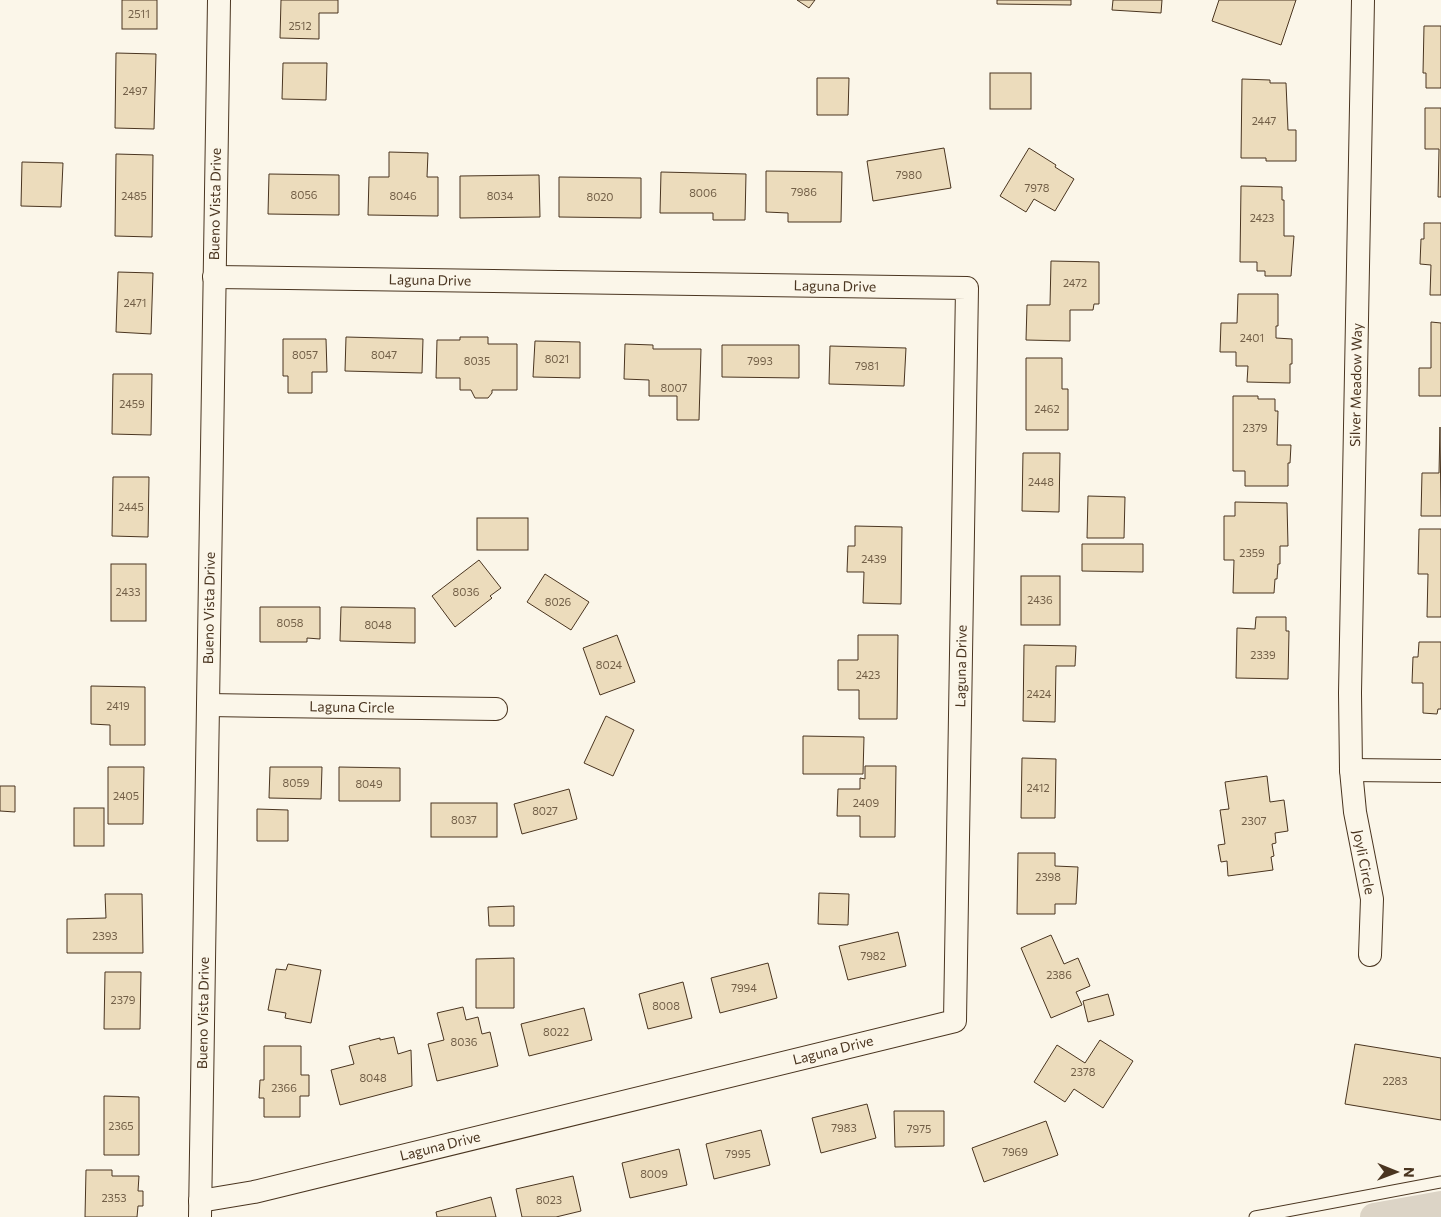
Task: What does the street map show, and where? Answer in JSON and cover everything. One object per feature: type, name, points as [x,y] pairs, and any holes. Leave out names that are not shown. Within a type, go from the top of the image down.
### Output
[{"type":"street","name":"Bueno Vista Drive","points":[[200,1209],[219,0]]},
{"type":"street","name":"Silver Meadow Way","points":[[1351,770],[1350,693],[1363,0]]},
{"type":"street","name":"Laguna Drive","points":[[200,1209],[254,1192],[955,1020],[967,288],[214,277]]},
{"type":"street","name":"Laguna Circle","points":[[208,706],[496,708]]},
{"type":"street","points":[[1351,770],[1441,772]]},
{"type":"street","name":"Joyli Circle","points":[[1351,770],[1355,812],[1372,900],[1370,955]]},
{"type":"lane","points":[[1255,1217],[1441,1182]]},
{"type":"building","points":[[122,0],[157,0],[157,29],[122,29]]},
{"type":"building","points":[[281,0],[338,0],[338,13],[319,13],[319,39],[280,38]]},
{"type":"building","points":[[797,0],[815,0],[809,8]]},
{"type":"building","points":[[997,0],[1071,0],[1071,5],[997,4]]},
{"type":"building","points":[[1113,0],[1162,0],[1161,13],[1112,10]]},
{"type":"building","points":[[1219,0],[1296,0],[1281,45],[1212,21]]},
{"type":"building","points":[[1424,26],[1441,26],[1441,88],[1426,88],[1426,73],[1423,73]]},
{"type":"building","points":[[116,53],[156,54],[154,129],[115,128]]},
{"type":"building","points":[[283,63],[327,63],[326,100],[282,99]]},
{"type":"building","points":[[990,73],[1031,73],[1031,109],[990,109]]},
{"type":"building","points":[[817,78],[849,78],[848,115],[817,115]]},
{"type":"building","points":[[1242,79],[1270,80],[1270,83],[1286,83],[1288,130],[1296,130],[1296,161],[1266,161],[1266,158],[1241,158]]},
{"type":"building","points":[[1425,108],[1441,108],[1441,197],[1438,197],[1439,149],[1425,149]]},
{"type":"building","points":[[944,148],[951,188],[873,201],[867,161]]},
{"type":"building","points":[[1029,148],[1074,179],[1055,211],[1034,199],[1026,212],[1000,196]]},
{"type":"building","points":[[389,152],[428,153],[427,177],[438,177],[438,216],[368,215],[369,177],[389,177]]},
{"type":"building","points":[[116,154],[153,155],[152,237],[115,236]]},
{"type":"building","points":[[22,162],[63,163],[61,207],[21,206]]},
{"type":"building","points":[[766,171],[842,172],[841,222],[788,222],[788,213],[766,212]]},
{"type":"building","points":[[661,172],[746,174],[745,220],[713,220],[713,213],[660,213]]},
{"type":"building","points":[[269,174],[339,175],[339,215],[268,214]]},
{"type":"building","points":[[539,175],[540,217],[460,218],[460,176]]},
{"type":"building","points":[[559,177],[641,178],[641,218],[559,217]]},
{"type":"building","points":[[1241,186],[1282,187],[1284,236],[1294,236],[1291,276],[1265,276],[1265,271],[1257,271],[1257,262],[1240,262]]},
{"type":"building","points":[[1424,223],[1441,223],[1441,295],[1430,295],[1431,265],[1420,264],[1421,239],[1424,239]]},
{"type":"building","points":[[1051,261],[1099,262],[1099,304],[1094,304],[1093,310],[1070,310],[1070,341],[1026,340],[1027,305],[1050,305]]},
{"type":"building","points":[[118,272],[153,273],[151,334],[116,332]]},
{"type":"building","points":[[1238,294],[1278,294],[1276,338],[1292,339],[1290,383],[1247,382],[1248,366],[1236,366],[1236,352],[1220,352],[1221,323],[1237,323]]},
{"type":"building","points":[[1431,322],[1441,323],[1441,396],[1419,396],[1419,368],[1431,368]]},
{"type":"building","points":[[346,337],[423,339],[422,373],[345,371]]},
{"type":"building","points":[[460,337],[488,337],[488,344],[517,344],[517,390],[492,390],[488,398],[475,398],[471,390],[460,390],[460,378],[436,378],[437,340],[460,340]]},
{"type":"building","points":[[283,339],[326,339],[327,372],[312,372],[312,393],[288,393],[288,376],[283,376]]},
{"type":"building","points":[[535,341],[580,342],[580,378],[533,377]]},
{"type":"building","points":[[625,344],[653,345],[653,349],[701,349],[699,420],[677,420],[677,396],[649,396],[649,380],[624,379]]},
{"type":"building","points":[[722,345],[799,345],[799,378],[722,377]]},
{"type":"building","points":[[830,346],[906,348],[904,386],[829,384]]},
{"type":"building","points":[[1026,358],[1062,358],[1062,389],[1068,389],[1068,430],[1026,430]]},
{"type":"building","points":[[113,374],[152,374],[151,435],[112,434]]},
{"type":"building","points":[[1233,396],[1258,396],[1258,399],[1275,399],[1275,411],[1278,411],[1277,445],[1291,445],[1290,463],[1288,463],[1288,486],[1245,486],[1245,471],[1233,471]]},
{"type":"building","points":[[1440,427],[1441,516],[1421,516],[1422,473],[1439,473]]},
{"type":"building","points":[[1023,453],[1060,453],[1059,512],[1022,511]]},
{"type":"building","points":[[113,477],[149,477],[148,537],[112,536]]},
{"type":"building","points":[[1088,496],[1125,497],[1124,538],[1087,538]]},
{"type":"building","points":[[1235,502],[1287,503],[1288,546],[1280,546],[1280,564],[1278,564],[1274,593],[1233,593],[1234,560],[1224,560],[1224,516],[1235,516]]},
{"type":"building","points":[[477,518],[528,518],[528,550],[477,550]]},
{"type":"building","points":[[855,526],[902,527],[901,604],[863,603],[864,572],[847,572],[848,546],[855,546]]},
{"type":"building","points":[[1419,529],[1441,529],[1441,617],[1427,617],[1428,574],[1418,574]]},
{"type":"building","points":[[1082,544],[1143,544],[1143,572],[1082,571]]},
{"type":"building","points":[[479,560],[501,588],[490,596],[492,598],[455,627],[432,596]]},
{"type":"building","points":[[111,564],[146,564],[146,621],[111,621]]},
{"type":"building","points":[[545,574],[589,602],[571,630],[527,602]]},
{"type":"building","points":[[1021,576],[1060,576],[1060,625],[1021,625]]},
{"type":"building","points":[[260,607],[320,607],[320,639],[307,638],[307,642],[260,642]]},
{"type":"building","points":[[341,607],[415,608],[415,643],[340,641]]},
{"type":"building","points":[[1256,617],[1286,617],[1286,631],[1289,631],[1288,679],[1236,678],[1237,628],[1255,629]]},
{"type":"building","points":[[617,635],[635,682],[600,695],[583,648]]},
{"type":"building","points":[[858,635],[898,635],[897,719],[859,719],[859,690],[838,690],[838,660],[858,660]]},
{"type":"building","points":[[1419,642],[1441,642],[1441,709],[1438,709],[1437,714],[1423,713],[1423,683],[1412,683],[1413,657],[1418,657]]},
{"type":"building","points":[[1024,645],[1076,646],[1075,666],[1056,666],[1055,722],[1023,721]]},
{"type":"building","points":[[91,686],[145,687],[145,745],[110,745],[110,725],[91,724]]},
{"type":"building","points":[[606,716],[634,730],[613,776],[584,763]]},
{"type":"building","points":[[803,736],[864,737],[863,774],[803,774]]},
{"type":"building","points":[[1022,758],[1056,759],[1055,818],[1021,818]]},
{"type":"building","points":[[865,766],[896,766],[895,837],[860,837],[860,816],[837,816],[838,789],[860,789],[860,778],[865,779]]},
{"type":"building","points":[[108,767],[144,767],[143,824],[108,824]]},
{"type":"building","points":[[270,767],[322,767],[321,799],[269,798]]},
{"type":"building","points":[[339,767],[400,768],[400,801],[339,801]]},
{"type":"building","points":[[1267,776],[1270,802],[1284,800],[1288,831],[1275,833],[1276,843],[1272,844],[1274,856],[1271,857],[1273,870],[1228,876],[1227,861],[1221,862],[1218,845],[1225,844],[1220,810],[1229,809],[1225,782]]},
{"type":"building","points":[[0,786],[15,786],[15,812],[0,811]]},
{"type":"building","points":[[569,789],[577,819],[522,834],[514,804]]},
{"type":"building","points":[[431,803],[497,803],[497,837],[431,837]]},
{"type":"building","points":[[74,808],[104,808],[104,846],[74,846]]},
{"type":"building","points":[[257,809],[288,810],[288,841],[257,841]]},
{"type":"building","points":[[1018,853],[1055,853],[1055,866],[1078,867],[1076,904],[1055,904],[1055,914],[1017,914]]},
{"type":"building","points":[[819,893],[849,894],[848,925],[818,924]]},
{"type":"building","points":[[105,894],[142,894],[143,953],[67,953],[67,919],[106,918]]},
{"type":"building","points":[[514,906],[514,926],[489,926],[488,907]]},
{"type":"building","points":[[898,932],[906,966],[848,980],[839,946]]},
{"type":"building","points":[[1051,935],[1064,964],[1078,958],[1090,986],[1076,992],[1082,1005],[1051,1018],[1021,948]]},
{"type":"building","points":[[514,958],[514,1008],[476,1008],[476,959]]},
{"type":"building","points":[[768,963],[777,998],[720,1013],[711,978]]},
{"type":"building","points":[[288,964],[321,970],[311,1023],[285,1018],[286,1013],[268,1010],[276,969],[286,970]]},
{"type":"building","points":[[105,972],[141,972],[140,1029],[104,1029]]},
{"type":"building","points":[[683,982],[692,1018],[648,1029],[639,994]]},
{"type":"building","points":[[1108,994],[1114,1015],[1088,1022],[1083,1001]]},
{"type":"building","points":[[463,1007],[466,1020],[478,1017],[482,1034],[490,1032],[498,1066],[437,1081],[428,1044],[444,1040],[437,1013]]},
{"type":"building","points":[[584,1008],[592,1040],[529,1056],[521,1024]]},
{"type":"building","points":[[394,1037],[398,1054],[411,1050],[412,1086],[340,1105],[331,1070],[354,1064],[349,1046],[380,1038],[380,1040]]},
{"type":"building","points":[[1100,1040],[1133,1061],[1103,1108],[1074,1089],[1065,1102],[1034,1082],[1057,1045],[1085,1063]]},
{"type":"building","points":[[1355,1044],[1441,1058],[1441,1120],[1345,1104]]},
{"type":"building","points":[[264,1046],[301,1046],[301,1075],[309,1075],[309,1096],[300,1096],[300,1117],[264,1117],[264,1098],[259,1098],[260,1080],[264,1080]]},
{"type":"building","points":[[104,1096],[139,1097],[139,1155],[104,1155]]},
{"type":"building","points":[[867,1104],[876,1138],[821,1153],[812,1118]]},
{"type":"building","points":[[894,1111],[944,1111],[944,1146],[895,1147]]},
{"type":"building","points":[[1046,1121],[1058,1155],[984,1182],[972,1148]]},
{"type":"building","points":[[761,1130],[770,1165],[714,1179],[706,1144]]},
{"type":"building","points":[[679,1149],[687,1185],[630,1198],[622,1163]]},
{"type":"building","points":[[86,1170],[112,1170],[112,1176],[139,1176],[138,1191],[143,1191],[143,1206],[138,1206],[137,1217],[85,1217]]},
{"type":"building","points":[[573,1176],[581,1211],[556,1217],[522,1217],[516,1189]]},
{"type":"building","points":[[491,1197],[496,1217],[437,1217],[436,1212]]},
{"type":"waterway","points":[[1374,1217],[1441,1205]]}]
